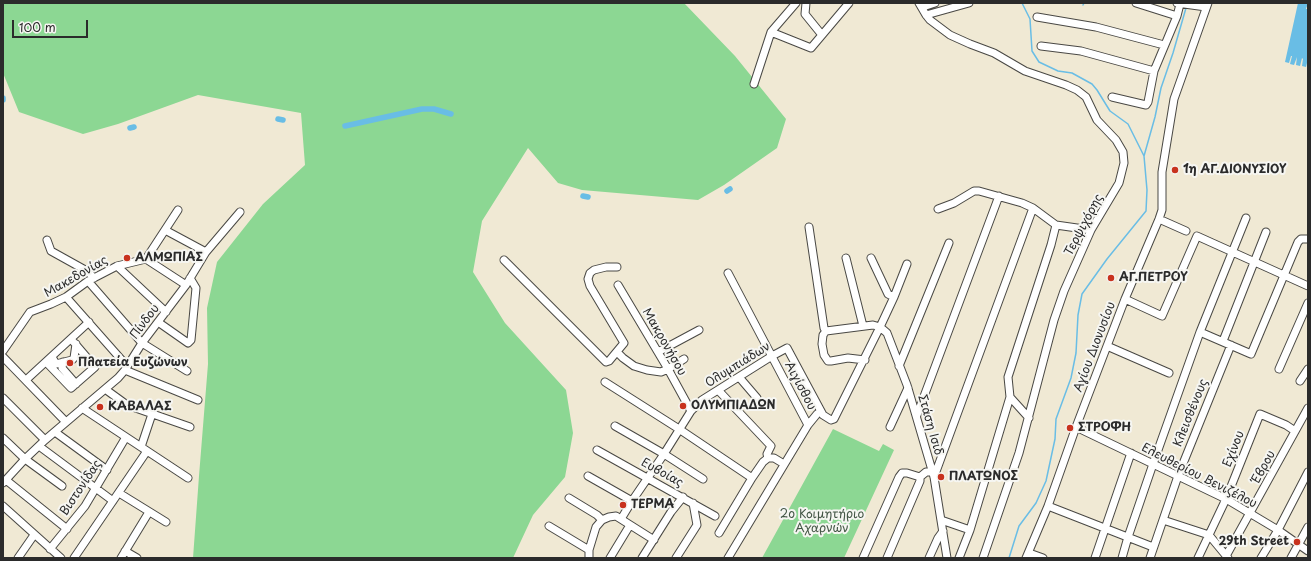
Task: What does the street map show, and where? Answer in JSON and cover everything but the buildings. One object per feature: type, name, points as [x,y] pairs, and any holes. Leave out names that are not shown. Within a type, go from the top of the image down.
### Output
[{"type":"street","points":[[754,84],[772,32],[796,3]]},
{"type":"street","points":[[806,3],[805,14],[822,35]]},
{"type":"street","points":[[772,32],[811,48],[849,3]]},
{"type":"street","points":[[920,4],[926,6],[935,3]]},
{"type":"street","points":[[926,16],[968,3]]},
{"type":"street","points":[[1136,3],[1177,16]]},
{"type":"street","points":[[1112,97],[1146,104],[1148,102],[1154,71],[1177,16],[1179,3],[1207,5]]},
{"type":"street","name":"Τερψιχόρης","points":[[920,4],[926,16],[950,35],[994,53],[1025,71],[1077,90],[1086,98],[1097,120],[1120,146],[1123,152],[1124,163],[1119,183],[1091,230],[1061,298],[1019,453],[1006,495],[983,558]]},
{"type":"street","name":"Αγίου Διονυσίου","points":[[1028,555],[1048,506],[1076,427],[1125,299],[1159,219],[1162,206],[1162,172],[1174,99],[1207,5]]},
{"type":"street","points":[[1037,17],[1096,27],[1164,45]]},
{"type":"street","points":[[1041,46],[1082,51],[1154,71]]},
{"type":"street","points":[[938,209],[954,203],[974,191],[1000,196],[1022,203],[1033,208],[1056,225],[1091,230]]},
{"type":"street","points":[[917,415],[1000,196]]},
{"type":"street","points":[[887,558],[920,481],[920,477],[926,472],[933,474],[1033,208]]},
{"type":"street","points":[[178,210],[146,258],[186,285]]},
{"type":"street","name":"Πίνδου","points":[[5,482],[44,440],[118,378],[142,343],[186,285],[206,252],[240,212]]},
{"type":"street","points":[[1122,558],[1153,464],[1200,332],[1246,218]]},
{"type":"street","points":[[1159,219],[1186,231]]},
{"type":"street","points":[[959,558],[970,530],[1010,397],[1008,377],[1051,245],[1056,225]]},
{"type":"street","points":[[809,227],[824,328],[826,332]]},
{"type":"street","points":[[165,230],[206,252]]},
{"type":"street","points":[[1223,341],[1266,232]]},
{"type":"street","points":[[1125,299],[1162,316],[1197,236],[1308,286]]},
{"type":"street","points":[[1200,332],[1251,354],[1298,242],[1301,239],[1308,239]]},
{"type":"street","points":[[47,240],[49,248],[54,253],[87,271],[142,343],[186,371]]},
{"type":"street","points":[[899,366],[949,243]]},
{"type":"street","name":"Μακεδονίας","points":[[3,351],[30,312],[66,297],[92,279],[117,266],[146,258]]},
{"type":"street","points":[[846,258],[863,326]]},
{"type":"street","points":[[870,258],[888,294],[894,297]]},
{"type":"street","points":[[504,260],[606,362],[609,361],[624,343],[590,286],[588,279],[590,273],[594,270],[606,267],[617,267]]},
{"type":"street","points":[[728,558],[808,425],[821,411],[827,418],[831,420],[834,419],[865,360],[894,297],[907,264]]},
{"type":"street","points":[[117,266],[166,312]]},
{"type":"street","name":"Αιγίσθου","points":[[728,273],[808,425]]},
{"type":"street","points":[[158,322],[188,343],[191,340],[196,288],[190,278]]},
{"type":"street","name":"Μακρονήσου","points":[[618,285],[691,410]]},
{"type":"street","points":[[66,297],[89,322],[126,368],[198,400]]},
{"type":"street","points":[[1279,369],[1308,303]]},
{"type":"street","points":[[26,380],[74,341],[89,322]]},
{"type":"street","points":[[865,360],[848,358],[828,361],[824,355],[822,344],[823,335],[826,332],[863,326],[873,325],[880,327]]},
{"type":"street","name":"Στάση Ισιδ","points":[[880,327],[887,334],[917,415],[933,474],[947,558]]},
{"type":"street","points":[[658,352],[699,330]]},
{"type":"street","points":[[49,360],[56,364],[74,358],[74,341]]},
{"type":"street","points":[[49,360],[71,388],[95,367],[74,341]]},
{"type":"street","name":"Κλεισθένους","points":[[1150,558],[1178,476],[1231,345]]},
{"type":"street","points":[[1107,346],[1169,373]]},
{"type":"street","name":"Ολυμπιάδων","points":[[621,519],[691,410],[702,400],[772,356],[788,348],[821,411]]},
{"type":"street","points":[[617,352],[634,366],[661,372],[684,359]]},
{"type":"street","points":[[3,357],[66,422]]},
{"type":"street","points":[[63,362],[62,368],[76,384]]},
{"type":"street","points":[[1300,381],[1308,370]]},
{"type":"street","points":[[740,377],[757,398]]},
{"type":"street","points":[[605,382],[752,478]]},
{"type":"street","points":[[890,427],[908,388]]},
{"type":"street","points":[[105,389],[127,405],[190,427]]},
{"type":"street","points":[[718,390],[771,446],[767,454],[768,458]]},
{"type":"street","points":[[1010,397],[1029,418]]},
{"type":"street","points":[[3,398],[44,440]]},
{"type":"street","points":[[82,408],[188,478]]},
{"type":"street","name":"Έβρου","points":[[1227,557],[1308,408]]},
{"type":"street","points":[[74,558],[114,501],[144,449],[152,414]]},
{"type":"street","name":"Εχίνου","points":[[1198,558],[1226,499],[1260,414],[1286,425],[1295,431]]},
{"type":"street","points":[[615,426],[703,478]]},
{"type":"street","name":"Ελευθερίου Βενιζέλου","points":[[1076,427],[1226,499],[1278,530],[1308,551]]},
{"type":"street","points":[[55,432],[107,470]]},
{"type":"street","name":"Βιστονίδας","points":[[50,549],[85,506],[126,437]]},
{"type":"street","points":[[3,438],[25,459],[62,486]]},
{"type":"street","points":[[39,446],[114,501]]},
{"type":"street","name":"Ευβοίας","points":[[597,450],[715,516]]},
{"type":"street","points":[[1095,558],[1104,528],[1131,453]]},
{"type":"street","points":[[719,533],[763,462],[768,458],[774,458],[784,464]]},
{"type":"street","points":[[1261,558],[1278,530],[1308,472]]},
{"type":"street","points":[[863,558],[899,477],[902,473],[906,473],[920,477]]},
{"type":"street","points":[[588,476],[632,501]]},
{"type":"street","points":[[5,482],[67,529]]},
{"type":"street","points":[[119,492],[166,522]]},
{"type":"street","points":[[569,498],[597,515],[602,520]]},
{"type":"street","points":[[642,558],[671,512],[683,498]]},
{"type":"street","points":[[676,558],[697,525],[693,503]]},
{"type":"street","points":[[3,506],[61,558]]},
{"type":"street","points":[[1048,506],[1153,547]]},
{"type":"street","points":[[121,558],[149,512]]},
{"type":"street","points":[[589,558],[596,527],[602,520],[616,516],[654,540]]},
{"type":"street","points":[[941,520],[970,530]]},
{"type":"street","points":[[1163,520],[1209,535],[1227,557]]},
{"type":"street","points":[[610,558],[630,525]]},
{"type":"street","points":[[549,526],[590,550]]},
{"type":"street","points":[[1291,558],[1308,527]]},
{"type":"street","points":[[929,558],[938,538],[943,531]]},
{"type":"street","points":[[18,558],[34,535]]},
{"type":"street","points":[[125,551],[137,558]]},
{"type":"street","points":[[1028,555],[1043,558]]},
{"type":"green space","points":[[3,3],[684,3],[735,56],[786,119],[777,148],[724,185],[698,200],[582,190],[558,183],[528,148],[482,221],[473,272],[505,323],[566,390],[573,433],[565,477],[533,515],[513,558],[193,558],[208,364],[207,308],[217,262],[263,204],[305,165],[301,113],[198,95],[118,124],[83,134],[19,112],[3,73]]},
{"type":"green space","name":"2ο Κοιμητήριο Αχαρνών","points":[[833,429],[879,451],[883,444],[894,450],[844,558],[762,558]]},
{"type":"water","points":[[1298,3],[1308,3],[1306,9],[1308,9],[1308,59],[1306,67],[1302,66],[1302,58],[1300,66],[1296,65],[1297,57],[1294,65],[1290,64],[1292,56],[1289,63],[1285,62]]},
{"type":"waterway","points":[[1022,3],[1030,19],[1032,51],[1039,62],[1058,71],[1072,73],[1092,84],[1110,111],[1128,124],[1144,156]]},
{"type":"waterway","points":[[1009,558],[1019,526],[1036,503],[1046,481],[1055,439],[1056,419],[1071,378],[1076,353],[1078,315],[1082,294],[1107,259],[1146,211],[1147,190],[1144,156],[1155,117],[1161,88],[1186,8]]},
{"type":"waterway","points":[[345,126],[422,109],[434,109],[451,114]]},
{"type":"waterway","points":[[278,119],[283,120]]},
{"type":"waterway","points":[[130,128],[134,127]]},
{"type":"waterway","points":[[583,196],[588,197]]},
{"type":"place","name":"1η ΑΓ.ΔΙΟΝΥΣΙΟΥ","points":[[1175,170]]},
{"type":"place","name":"ΑΛΜΩΠΙΑΣ","points":[[127,258]]},
{"type":"place","name":"ΑΓ.ΠΕΤΡΟΥ","points":[[1111,278]]},
{"type":"place","name":"Πλατεία Ευζώνων","points":[[70,363]]},
{"type":"place","name":"ΟΛΥΜΠΙΑΔΩΝ","points":[[683,406]]},
{"type":"place","name":"ΚΑΒΑΛΑΣ","points":[[100,407]]},
{"type":"place","name":"ΣΤΡΟΦΗ","points":[[1070,428]]},
{"type":"place","name":"ΠΛΑΤΩΝΟΣ","points":[[941,477]]},
{"type":"place","name":"ΤΕΡΜΑ","points":[[623,505]]},
{"type":"place","name":"29th Street","points":[[1297,542]]}]
